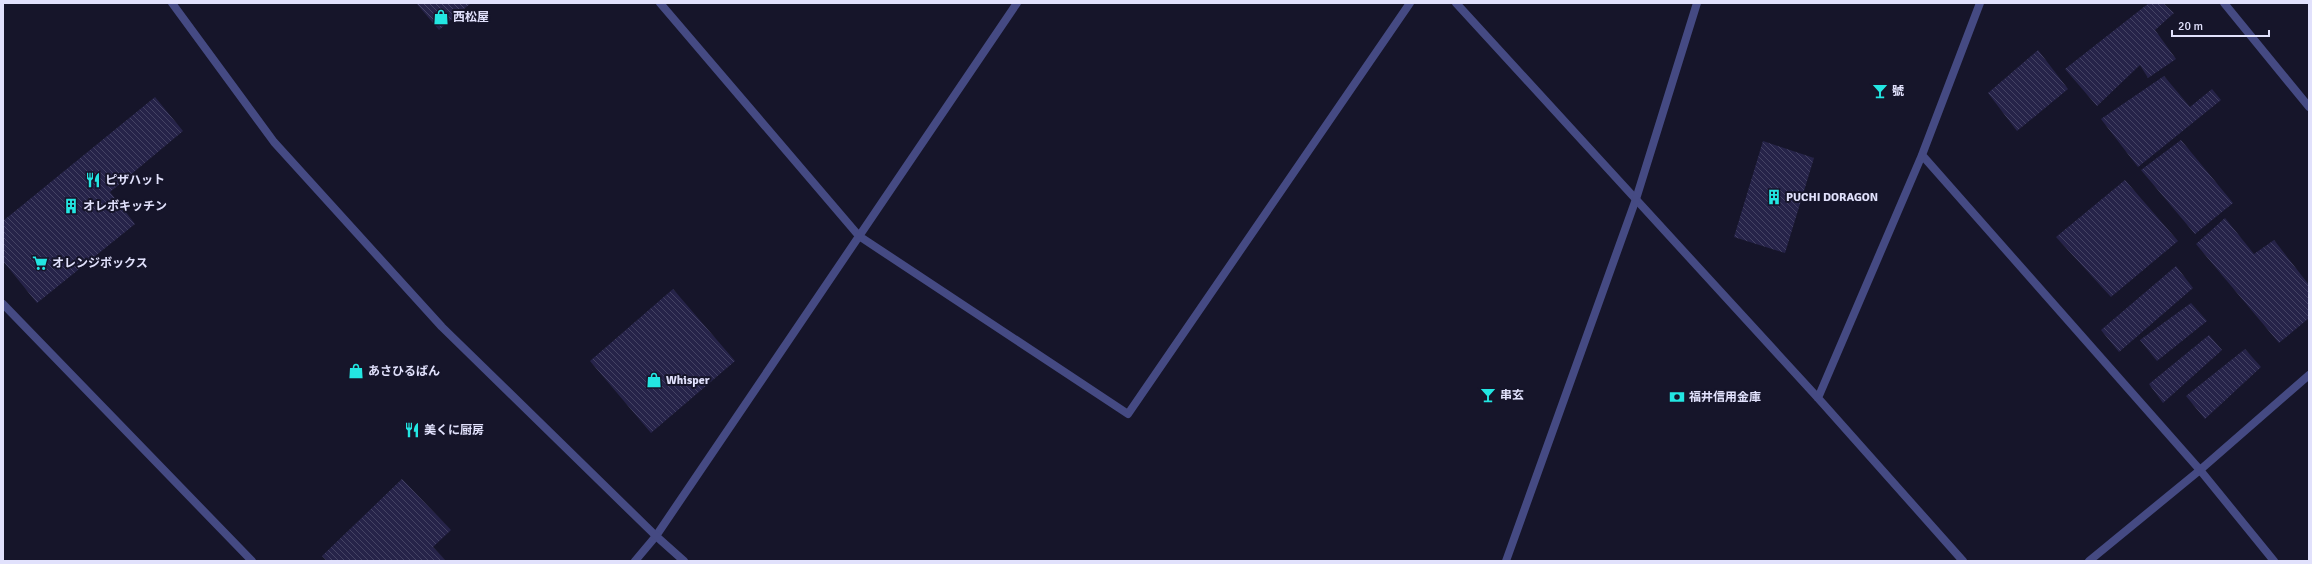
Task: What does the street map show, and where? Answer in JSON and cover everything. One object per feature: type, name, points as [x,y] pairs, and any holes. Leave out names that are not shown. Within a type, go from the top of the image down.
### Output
[{"type":"street","points":[[172,3],[274,142],[442,327],[656,536],[684,561]]},
{"type":"street","points":[[660,3],[859,236],[1128,414],[1410,3]]},
{"type":"street","points":[[635,561],[656,536],[1017,3]]},
{"type":"street","points":[[1456,3],[1818,398],[1963,561]]},
{"type":"street","points":[[1506,561],[1636,199],[1697,3]]},
{"type":"street","points":[[1818,398],[1922,155],[1980,3]]},
{"type":"street","points":[[2224,3],[2309,107]]},
{"type":"street","points":[[1922,155],[2200,470],[2274,561]]},
{"type":"street","points":[[3,304],[252,561]]},
{"type":"street","points":[[2089,561],[2200,470],[2309,375]]},
{"type":"building","name":"西松屋","points":[[416,3],[471,3],[439,30]]},
{"type":"building","points":[[2149,3],[2163,3],[2174,13],[2155,30],[2176,59],[2148,78],[2140,65],[2097,106],[2065,69]]},
{"type":"building","points":[[2038,50],[2068,89],[2017,131],[1988,93]]},
{"type":"building","points":[[2164,76],[2190,107],[2212,89],[2221,100],[2138,167],[2101,119]]},
{"type":"building","name":"オレボキッチン","points":[[155,97],[183,131],[110,192],[135,224],[37,303],[3,261],[3,221]]},
{"type":"building","points":[[2181,140],[2233,203],[2195,234],[2141,170]]},
{"type":"building","name":"PUCHI DORAGON","points":[[1763,141],[1814,158],[1785,253],[1734,237]]},
{"type":"building","points":[[2125,180],[2178,241],[2111,297],[2056,237]]},
{"type":"building","points":[[2225,218],[2254,254],[2274,240],[2309,285],[2309,318],[2279,343],[2196,244]]},
{"type":"building","points":[[2176,266],[2193,288],[2119,352],[2101,330]]},
{"type":"building","points":[[673,289],[735,361],[651,433],[590,361]]},
{"type":"building","points":[[2191,303],[2207,321],[2157,361],[2140,340]]},
{"type":"building","points":[[2209,335],[2222,350],[2163,403],[2149,384]]},
{"type":"building","points":[[2245,349],[2261,367],[2205,419],[2186,396]]},
{"type":"building","points":[[402,479],[451,530],[433,547],[446,561],[327,561],[322,556]]},
{"type":"place","name":"西松屋","points":[[441,17]]},
{"type":"place","name":"號","points":[[1880,91]]},
{"type":"place","name":"ピザハット","points":[[93,180]]},
{"type":"place","name":"PUCHI DORAGON","points":[[1774,197]]},
{"type":"place","name":"オレボキッチン","points":[[71,206]]},
{"type":"place","name":"オレンジボックス","points":[[40,263]]},
{"type":"place","name":"あさひるぱん","points":[[356,371]]},
{"type":"place","name":"Whisper","points":[[654,380]]},
{"type":"place","name":"串玄","points":[[1488,395]]},
{"type":"place","name":"福井信用金庫","points":[[1677,397]]},
{"type":"place","name":"美くに厨房","points":[[412,430]]}]
